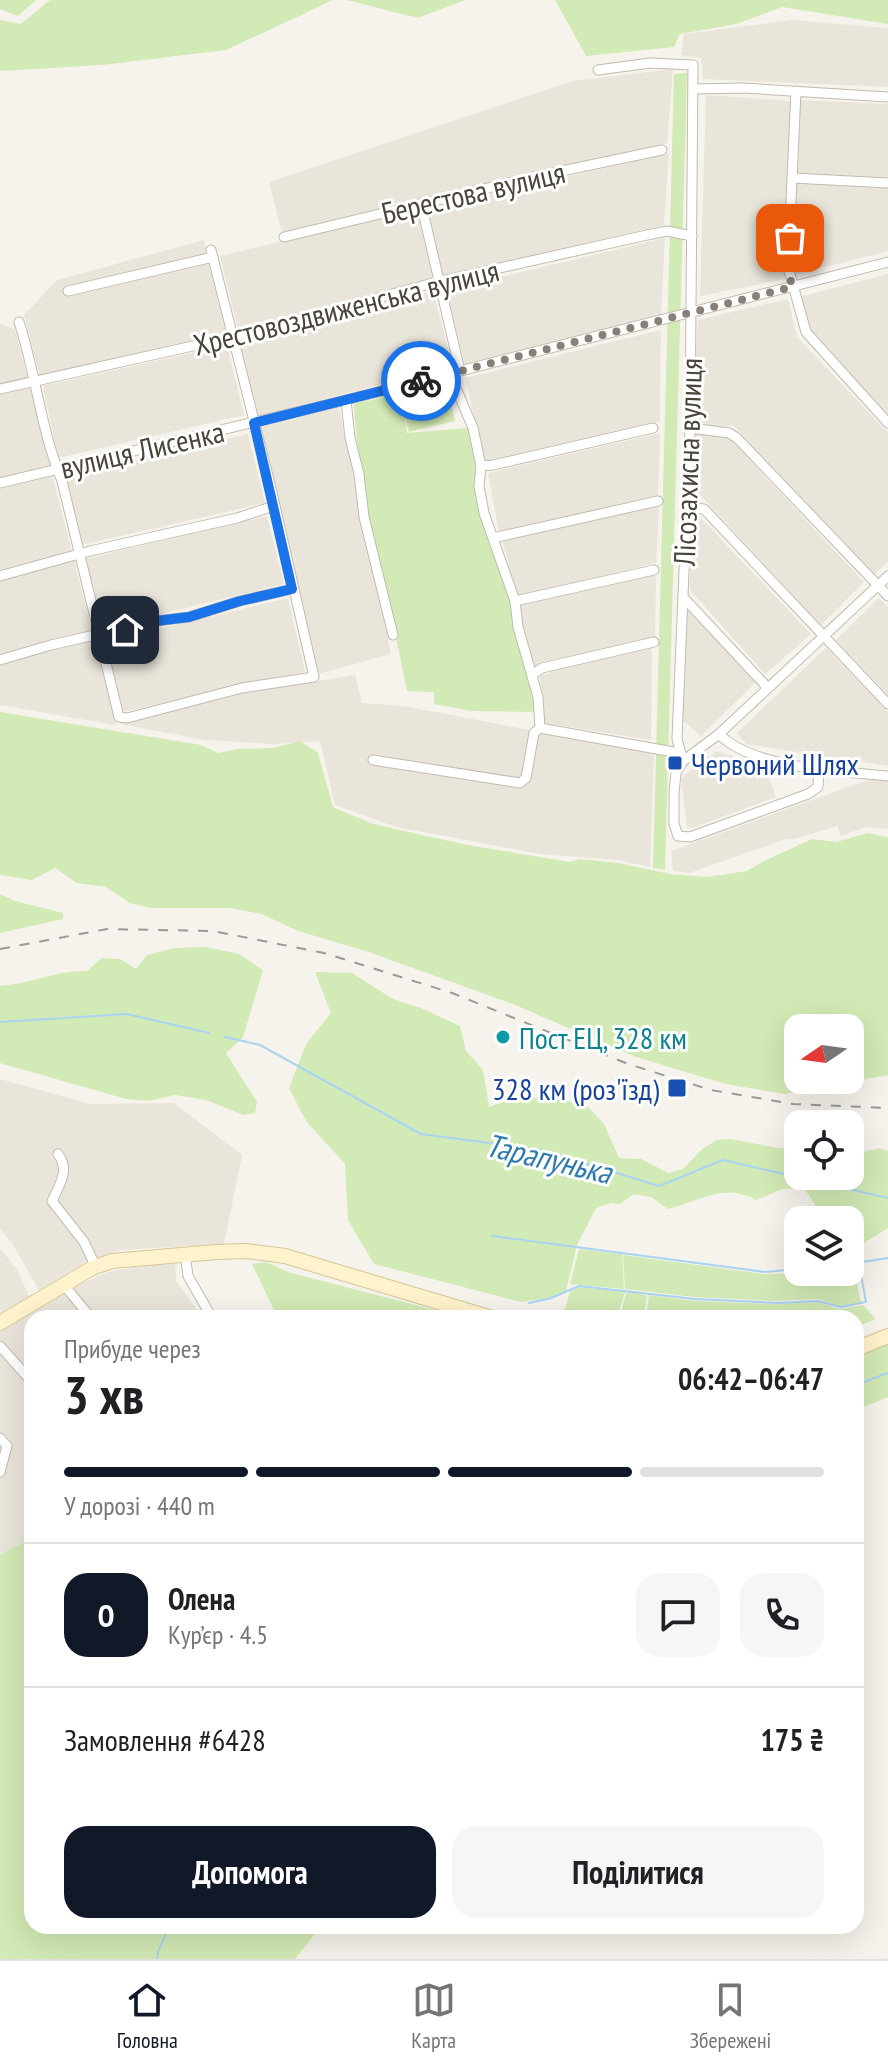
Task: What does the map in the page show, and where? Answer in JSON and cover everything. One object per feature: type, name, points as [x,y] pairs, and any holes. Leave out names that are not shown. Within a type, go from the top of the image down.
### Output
[{"type":"street","points":[[598,70],[650,63],[693,65],[693,89],[743,88],[888,97]]},
{"type":"street","name":"Лісозахисна вулиця","points":[[693,89],[688,507],[677,739],[681,757],[676,773],[674,824],[678,836],[690,837],[808,794],[818,787],[819,768]]},
{"type":"street","points":[[796,91],[788,267],[792,287],[806,332],[888,423]]},
{"type":"street","name":"Берестова вулиця","points":[[284,237],[421,203],[662,150]]},
{"type":"street","points":[[792,178],[888,183]]},
{"type":"street","points":[[373,760],[520,783],[526,778],[537,731],[538,697],[518,627],[515,601],[480,497],[481,466],[473,428],[455,373],[421,203]]},
{"type":"street","name":"Хрестовоздвиженська вулиця","points":[[0,389],[233,337],[437,282],[647,235],[667,231],[692,236]]},
{"type":"street","points":[[19,322],[119,717],[127,718],[242,688],[314,677],[212,254],[68,291]]},
{"type":"street","name":"вулиця Лисенка","points":[[0,483],[455,373],[888,262]]},
{"type":"street","points":[[346,400],[364,517],[393,635]]},
{"type":"street","points":[[481,466],[653,428]]},
{"type":"street","points":[[690,428],[729,433],[737,438],[888,596]]},
{"type":"street","points":[[493,538],[658,501]]},
{"type":"street","points":[[0,576],[78,554],[237,518],[274,506]]},
{"type":"street","points":[[688,507],[704,509],[888,704]]},
{"type":"street","points":[[515,601],[654,570]]},
{"type":"street","points":[[537,731],[681,757],[719,734],[888,576]]},
{"type":"street","points":[[0,660],[156,621],[189,617],[292,589]]},
{"type":"street","points":[[683,597],[767,687]]},
{"type":"street","points":[[532,675],[542,668],[654,642]]},
{"type":"street","points":[[719,734],[729,744],[788,765],[888,776]]},
{"type":"street","points":[[58,1154],[64,1162],[63,1175],[52,1201],[84,1242],[96,1267]]},
{"type":"street","points":[[0,1323],[96,1267],[112,1261],[246,1251],[285,1256],[467,1310]]},
{"type":"street","points":[[185,1254],[188,1276],[207,1310]]},
{"type":"street","points":[[64,1285],[84,1310]]},
{"type":"street","points":[[864,1346],[888,1336]]},
{"type":"street","points":[[0,1346],[24,1373]]},
{"type":"street","points":[[0,1472],[3,1442]]},
{"type":"shaded area","points":[[792,20],[888,28],[888,87],[703,79],[701,58],[681,55],[684,34]]},
{"type":"shaded area","points":[[673,69],[667,143],[282,233],[269,182],[573,81]]},
{"type":"shaded area","points":[[706,95],[791,101],[785,279],[700,296]]},
{"type":"shaded area","points":[[800,100],[888,104],[888,178],[798,174]]},
{"type":"shaded area","points":[[669,154],[664,225],[442,277],[428,207]]},
{"type":"shaded area","points":[[797,183],[888,187],[888,251],[793,275]]},
{"type":"shaded area","points":[[417,209],[433,279],[238,330],[220,256]]},
{"type":"shaded area","points":[[665,238],[661,316],[465,365],[446,290]]},
{"type":"shaded area","points":[[204,240],[227,332],[40,376],[24,315],[57,280]]},
{"type":"shaded area","points":[[888,274],[888,418],[809,333],[799,297]]},
{"type":"shaded area","points":[[433,291],[453,366],[258,416],[239,340]]},
{"type":"shaded area","points":[[788,299],[797,337],[888,433],[888,561],[874,575],[733,425],[693,424],[698,320]]},
{"type":"shaded area","points":[[0,324],[15,329],[116,725],[0,705]]},
{"type":"shaded area","points":[[661,330],[660,421],[485,461],[465,378]]},
{"type":"shaded area","points":[[227,345],[244,415],[58,458],[43,386]]},
{"type":"shaded area","points":[[339,408],[391,654],[318,674],[260,426]]},
{"type":"shaded area","points":[[660,433],[658,496],[499,532],[488,473]]},
{"type":"shaded area","points":[[694,433],[729,438],[864,582],[821,625],[701,496],[692,492]]},
{"type":"shaded area","points":[[248,434],[265,503],[81,545],[65,477]]},
{"type":"shaded area","points":[[659,506],[656,563],[518,596],[502,540]]},
{"type":"shaded area","points":[[690,515],[700,517],[811,634],[765,674],[690,590]]},
{"type":"shaded area","points":[[267,516],[284,584],[100,629],[85,559]]},
{"type":"shaded area","points":[[656,574],[655,638],[541,662],[532,669],[518,606]]},
{"type":"shaded area","points":[[288,598],[305,672],[122,712],[105,642]]},
{"type":"shaded area","points":[[879,598],[888,607],[888,695],[836,640]]},
{"type":"shaded area","points":[[686,608],[757,681],[701,736],[680,718]]},
{"type":"shaded area","points":[[652,648],[651,740],[545,723],[540,676],[568,666]]},
{"type":"shaded area","points":[[826,648],[888,712],[888,766],[746,744],[737,733]]},
{"type":"shaded area","points":[[355,675],[362,703],[404,706],[654,754],[650,867],[619,860],[541,854],[396,827],[335,805],[320,741],[272,744],[205,740],[120,724],[240,694]]},
{"type":"shaded area","points":[[715,751],[765,766],[776,797],[692,828],[687,827],[681,779],[703,757],[712,756]]},
{"type":"shaded area","points":[[873,778],[888,780],[888,829],[866,827],[841,836],[837,826],[786,839],[689,873],[673,871],[671,851]]},
{"type":"shaded area","points":[[0,1079],[90,1104],[174,1103],[242,1155],[224,1244],[120,1250],[85,1262],[39,1290],[12,1243],[0,1229]]},
{"type":"shaded area","points":[[0,1248],[17,1270],[30,1298],[0,1318]]},
{"type":"shaded area","points":[[175,1259],[176,1281],[197,1310],[31,1310],[108,1272]]},
{"type":"shaded area","points":[[24,1314],[24,1542],[0,1555],[0,1329]]},
{"type":"green space","points":[[0,0],[36,0],[18,16],[0,9]]},
{"type":"green space","points":[[50,0],[333,0],[226,50],[102,65],[0,71],[0,20],[21,24]]},
{"type":"green space","points":[[347,0],[465,0],[418,18]]},
{"type":"green space","points":[[555,0],[888,0],[888,24],[782,7],[736,24],[680,34],[674,47],[586,56]]},
{"type":"green space","points":[[687,73],[665,870],[653,868],[674,74]]},
{"type":"green space","points":[[447,386],[455,421],[409,432],[401,401],[407,433],[467,428],[476,465],[476,493],[512,602],[533,687],[534,712],[472,711],[434,704],[434,692],[407,691],[368,513],[354,404]]},
{"type":"green space","points":[[0,712],[201,745],[218,753],[273,748],[300,741],[318,753],[333,807],[373,824],[467,845],[570,862],[580,859],[618,863],[670,874],[707,877],[747,871],[812,839],[836,842],[868,833],[888,837],[888,1075],[864,1079],[864,1014],[784,1014],[784,1094],[726,1084],[636,1057],[513,1004],[366,951],[298,931],[262,914],[230,908],[150,908],[130,903],[106,887],[77,883],[55,868],[32,880],[0,875]]},
{"type":"green space","points":[[0,894],[63,913],[63,919],[0,933]]},
{"type":"green space","points":[[206,947],[239,954],[263,970],[243,1037],[226,1053],[257,1102],[255,1113],[244,1115],[206,1100],[175,1095],[149,1101],[126,1099],[0,1063],[0,986],[87,971],[102,958],[120,959],[136,969],[147,955],[175,948]]},
{"type":"green space","points":[[315,972],[352,973],[393,999],[460,1026],[466,1051],[483,1070],[489,1107],[515,1098],[558,1098],[588,1107],[604,1124],[619,1158],[641,1159],[668,1173],[683,1169],[702,1149],[717,1140],[730,1139],[784,1148],[784,1189],[756,1200],[744,1195],[723,1193],[668,1209],[651,1197],[634,1194],[620,1204],[611,1203],[596,1208],[577,1245],[566,1291],[551,1297],[522,1302],[374,1264],[348,1220],[345,1164],[306,1121],[289,1088],[306,1044],[331,1013]]},
{"type":"green space","points":[[880,1148],[888,1151],[888,1228],[864,1243],[864,1206],[815,1205],[805,1190],[864,1190],[864,1152]]},
{"type":"green space","points":[[579,1249],[622,1254],[624,1289],[570,1284]]},
{"type":"green space","points":[[623,1255],[764,1274],[784,1274],[784,1286],[858,1286],[861,1303],[839,1306],[817,1299],[777,1301],[695,1297],[625,1289]]},
{"type":"green space","points":[[266,1262],[291,1273],[435,1310],[274,1310],[252,1264]]},
{"type":"green space","points":[[579,1287],[625,1292],[619,1310],[565,1310],[570,1292]]},
{"type":"green space","points":[[627,1292],[647,1295],[645,1310],[621,1310]]},
{"type":"green space","points":[[649,1295],[694,1301],[817,1302],[840,1309],[863,1305],[876,1319],[864,1324],[864,1310],[647,1310]]},
{"type":"green space","points":[[888,1340],[888,1397],[864,1407],[864,1349]]},
{"type":"green space","points":[[24,1542],[24,1934],[315,1934],[295,1959],[0,1959],[0,1555]]},
{"type":"waterway","name":"Тарапунька","points":[[0,1022],[127,1014],[209,1033]]},
{"type":"waterway","name":"Тарапунька","points":[[225,1037],[260,1045],[421,1134],[543,1150],[659,1186],[723,1160],[888,1198]]},
{"type":"waterway","points":[[492,1236],[765,1272],[784,1270]]},
{"type":"waterway","points":[[864,1262],[888,1258]]},
{"type":"waterway","points":[[529,1303],[579,1286],[695,1299],[780,1303],[817,1301],[841,1307],[866,1302],[863,1286]]},
{"type":"waterway","name":"Тарапунька","points":[[864,1382],[888,1373]]},
{"type":"waterway","name":"Тарапунька","points":[[157,1959],[166,1934]]},
{"type":"railway","points":[[0,949],[107,929],[213,931],[324,953],[452,993],[628,1064],[711,1090],[793,1104],[888,1108]]},
{"type":"way so far","points":[[421,381],[792,287],[788,267],[790,238]]},
{"type":"place","name":"Червоний Шлях","points":[[675,763]]},
{"type":"place","name":"Пост ЕЦ, 328 км","points":[[503,1037]]},
{"type":"place","name":"328 км (роз'їзд)","points":[[677,1088]]},
{"type":"route","points":[[125,630],[156,621],[189,617],[292,589],[254,423],[421,381]]}]
